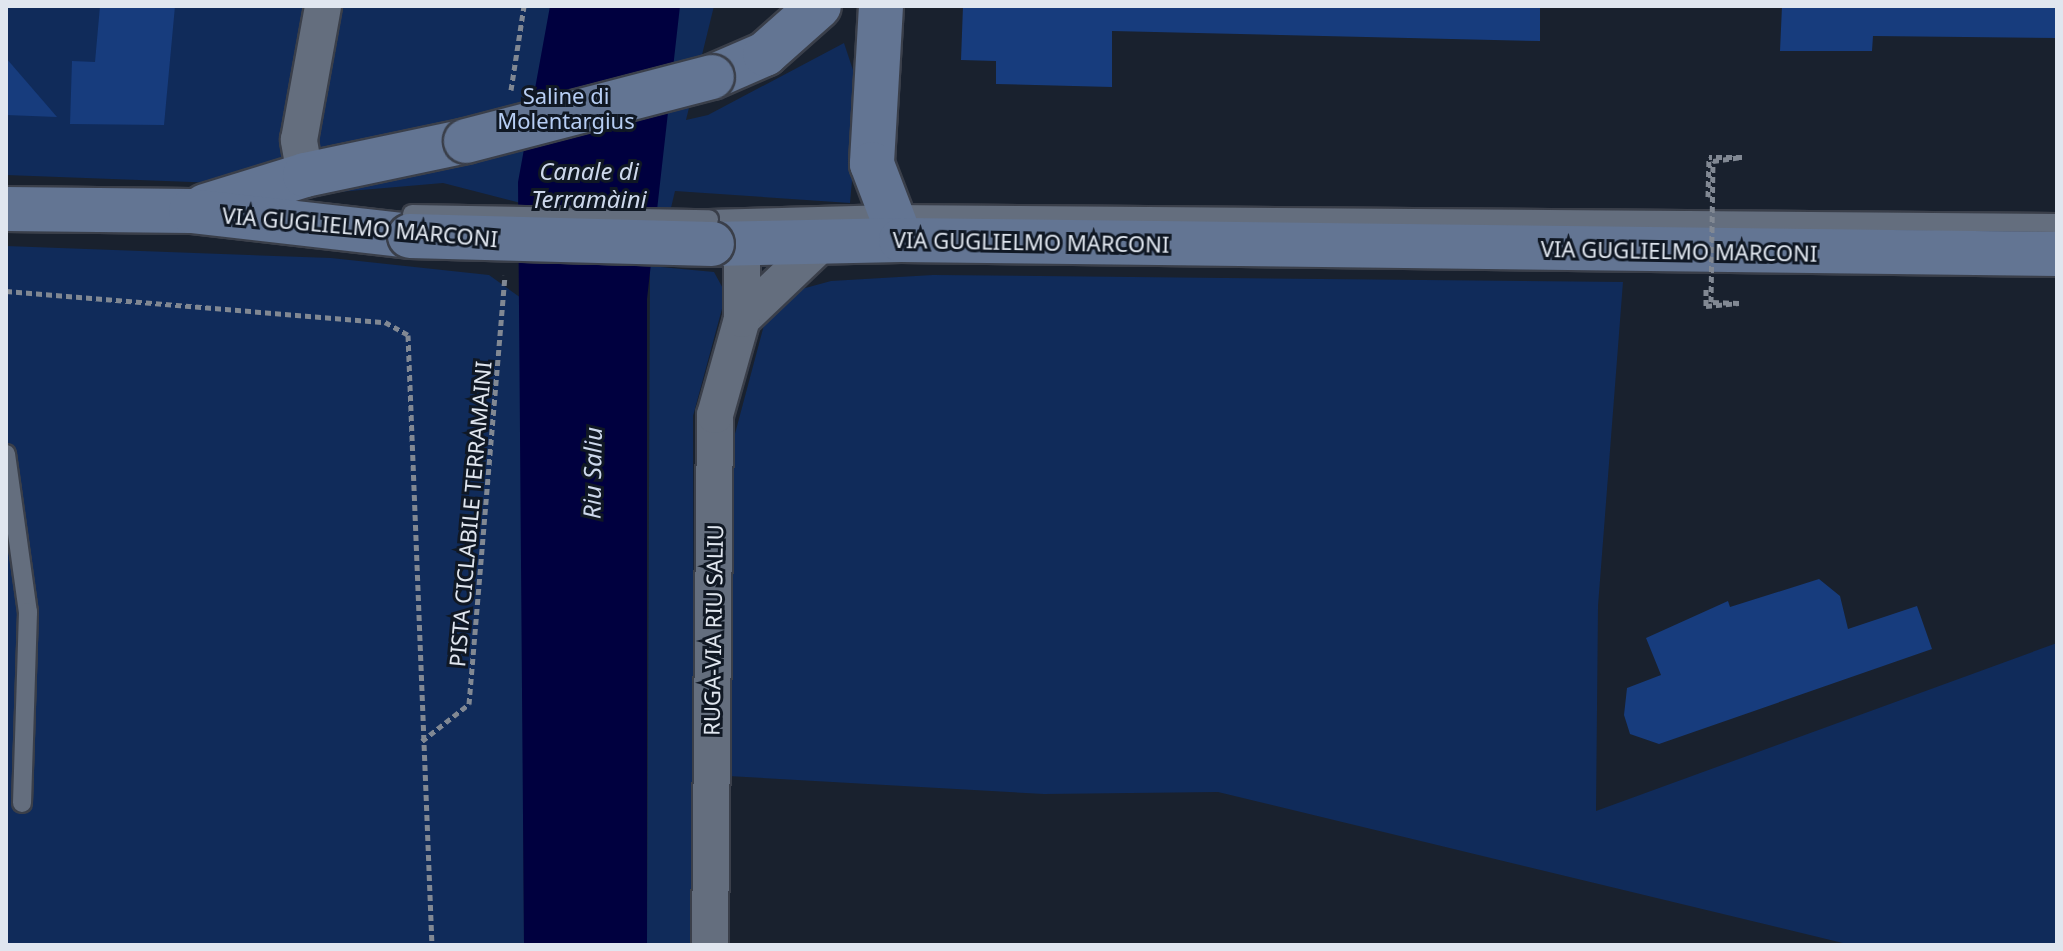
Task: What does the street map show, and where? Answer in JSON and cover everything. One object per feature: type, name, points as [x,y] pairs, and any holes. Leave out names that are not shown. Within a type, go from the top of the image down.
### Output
[{"type":"main road","points":[[191,211],[305,175],[466,141],[712,77],[765,54],[819,6]]},
{"type":"main road","points":[[881,6],[872,164],[896,227]]},
{"type":"main road","name":"VIA GUGLIELMO MARCONI","points":[[6,209],[191,211],[410,225],[824,241],[896,227],[2057,254]]},
{"type":"street","points":[[305,175],[299,140],[323,6]]},
{"type":"street","name":"RUGA-VIA RIU SALIU","points":[[710,945],[715,415],[742,319],[721,235]]},
{"type":"street","points":[[742,319],[824,241]]},
{"type":"lane","points":[[721,235],[896,227],[2057,223]]},
{"type":"lane","points":[[6,454],[28,612],[22,803]]},
{"type":"path","points":[[1706,306],[1739,303],[1711,302],[1713,161],[1742,157],[1709,157]]},
{"type":"path","name":"PISTA CICLABILE TERRAMAINI","points":[[422,742],[457,719],[469,704],[506,266]]},
{"type":"path","name":"PISTA CICLABILE TERRAMAINI","points":[[6,291],[398,325],[411,352],[422,742],[432,945]]},
{"type":"green space","name":"Saline di Molentargius","points":[[6,6],[714,6],[686,120],[708,115],[844,43],[860,91],[850,203],[675,191],[670,212],[560,213],[443,183],[303,195],[245,184],[6,175]]},
{"type":"green space","points":[[6,246],[331,258],[489,275],[521,298],[524,945],[6,945]]},
{"type":"green space","points":[[650,266],[714,272],[726,294],[693,416],[694,945],[647,945]]},
{"type":"green space","points":[[933,275],[1623,282],[1598,606],[1596,811],[2057,643],[2057,945],[1851,945],[1218,792],[1044,794],[728,776],[732,445],[764,325],[798,290],[831,281]]},
{"type":"water","name":"Canale di Terramàini","points":[[550,6],[680,6],[647,299],[647,945],[524,945],[518,182]]},
{"type":"building","points":[[100,6],[175,6],[164,125],[70,124],[72,61],[95,62]]},
{"type":"building","points":[[963,6],[1540,6],[1540,41],[1112,31],[1112,87],[996,84],[996,61],[961,60]]},
{"type":"building","points":[[1782,6],[2057,6],[2057,38],[1873,36],[1872,51],[1780,51]]},
{"type":"building","points":[[6,58],[57,117],[6,115]]},
{"type":"building","points":[[1819,579],[1840,596],[1848,629],[1917,606],[1932,649],[1659,744],[1630,734],[1624,715],[1627,688],[1661,675],[1646,638],[1728,601],[1730,607]]},
{"type":"water label","name":"Riu Saliu","points":[[592,473]]}]
